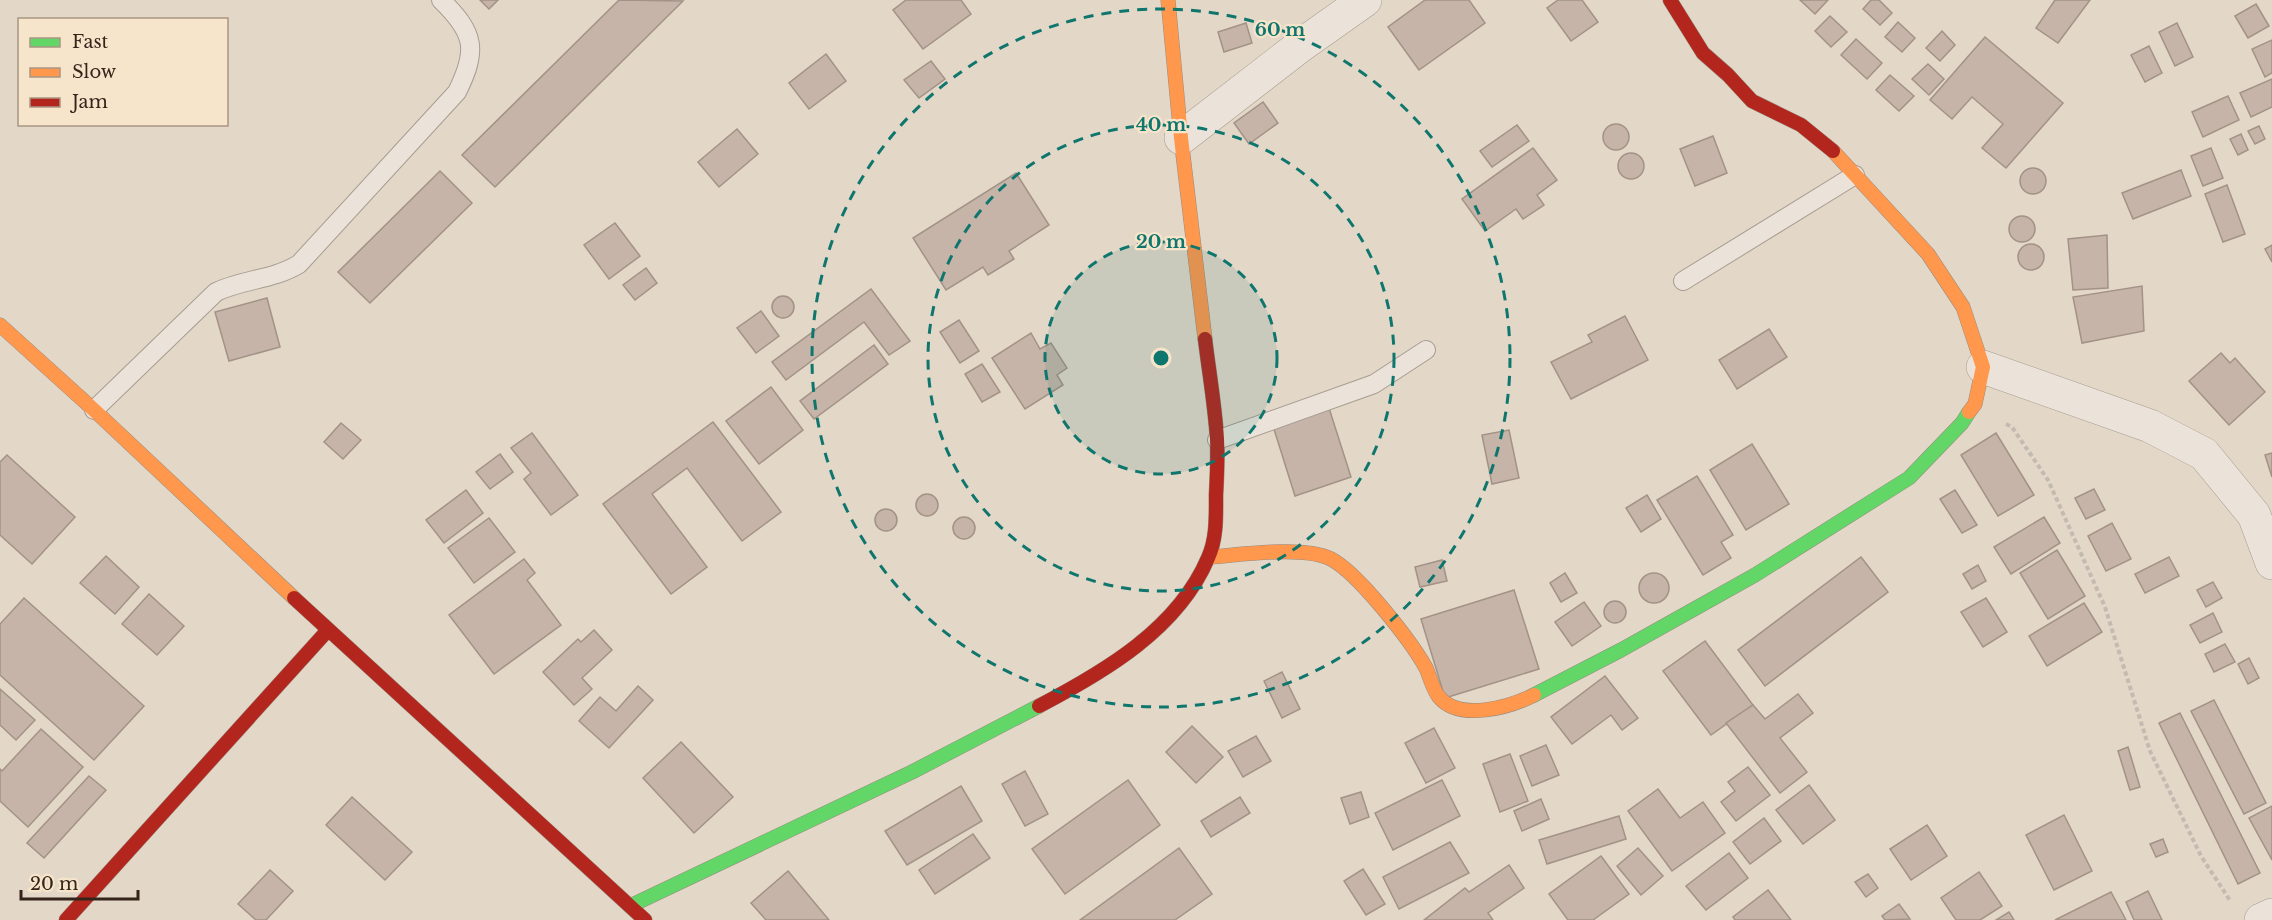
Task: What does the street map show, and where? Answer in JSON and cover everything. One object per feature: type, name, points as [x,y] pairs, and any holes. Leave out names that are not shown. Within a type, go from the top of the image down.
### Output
[{"type":"street","points":[[630,906],[912,772],[1079,685],[1152,633],[1185,599],[1209,557],[1216,524],[1216,440],[1181,138],[1168,0]]},
{"type":"street","points":[[1181,138],[1300,46],[1365,0]]},
{"type":"street","points":[[1209,557],[1305,552],[1331,559],[1353,577],[1393,620],[1425,667],[1439,698],[1461,709],[1475,711],[1493,709],[1530,697],[1765,569],[1909,478],[1962,423],[1975,404],[1983,367],[1963,307],[1928,254],[1830,148],[1801,124],[1752,101],[1703,53],[1670,0]]},
{"type":"street","points":[[0,325],[645,920]]},
{"type":"street","points":[[1983,367],[2151,426],[2204,454],[2254,515],[2272,562]]},
{"type":"street","points":[[66,920],[328,630]]},
{"type":"street","points":[[2249,915],[2272,915]]},
{"type":"lane","points":[[94,410],[216,292],[228,286],[286,272],[299,264],[457,92],[469,67],[471,48],[465,28],[441,0]]},
{"type":"lane","points":[[1683,281],[1855,175]]},
{"type":"lane","points":[[1216,440],[1374,384],[1426,350]]},
{"type":"path","points":[[1975,404],[2012,427],[2048,480],[2105,608],[2151,751],[2201,856],[2249,915]]},
{"type":"building","points":[[480,0],[498,0],[489,9]]},
{"type":"building","points":[[619,0],[683,1],[495,187],[462,155]]},
{"type":"building","points":[[906,0],[961,0],[971,14],[923,49],[893,10]]},
{"type":"building","points":[[1425,0],[1469,0],[1485,23],[1419,70],[1388,27]]},
{"type":"building","points":[[1558,0],[1582,0],[1598,22],[1571,41],[1547,8]]},
{"type":"building","points":[[1800,0],[1828,0],[1815,14]]},
{"type":"building","points":[[1871,0],[1879,0],[1892,13],[1880,25],[1863,9]]},
{"type":"building","points":[[2055,0],[2090,0],[2058,43],[2036,28]]},
{"type":"building","points":[[2256,4],[2269,26],[2248,38],[2235,16]]},
{"type":"building","points":[[1830,16],[1847,32],[1831,47],[1815,31]]},
{"type":"building","points":[[1898,22],[1915,38],[1902,52],[1885,37]]},
{"type":"building","points":[[1246,23],[1252,43],[1224,52],[1218,32]]},
{"type":"building","points":[[2177,23],[2193,57],[2175,66],[2159,32]]},
{"type":"building","points":[[1942,31],[1955,45],[1940,61],[1926,48]]},
{"type":"building","points":[[1985,37],[2063,103],[2006,168],[1982,148],[2003,124],[1972,97],[1952,119],[1930,100]]},
{"type":"building","points":[[1856,39],[1882,63],[1867,79],[1841,55]]},
{"type":"building","points":[[2272,40],[2272,73],[2265,77],[2252,49]]},
{"type":"building","points":[[2149,46],[2162,73],[2145,82],[2131,55]]},
{"type":"building","points":[[826,54],[846,81],[809,109],[789,83]]},
{"type":"building","points":[[931,61],[945,79],[919,98],[904,80]]},
{"type":"building","points":[[1928,64],[1944,79],[1929,95],[1912,79]]},
{"type":"building","points":[[1890,75],[1914,96],[1899,111],[1876,90]]},
{"type":"building","points":[[2272,79],[2272,107],[2251,117],[2240,93]]},
{"type":"building","points":[[2228,96],[2239,120],[2203,137],[2192,112]]},
{"type":"building","points":[[1263,102],[1278,123],[1249,144],[1234,123]]},
{"type":"building","points":[[1616,124],[1625,128],[1629,137],[1625,146],[1616,150],[1607,146],[1603,137],[1607,128]]},
{"type":"building","points":[[1517,125],[1529,141],[1492,167],[1480,151]]},
{"type":"building","points":[[2259,126],[2265,139],[2255,144],[2248,131]]},
{"type":"building","points":[[737,129],[758,154],[719,187],[698,162]]},
{"type":"building","points":[[2241,134],[2248,150],[2238,155],[2230,139]]},
{"type":"building","points":[[1713,136],[1727,173],[1695,186],[1680,149]]},
{"type":"building","points":[[1533,148],[1557,180],[1537,195],[1544,205],[1523,219],[1516,209],[1485,231],[1462,199]]},
{"type":"building","points":[[2211,148],[2223,178],[2203,186],[2191,156]]},
{"type":"building","points":[[1631,153],[1640,157],[1644,166],[1640,175],[1631,179],[1622,175],[1618,166],[1622,157]]},
{"type":"building","points":[[2033,168],[2042,172],[2046,181],[2042,190],[2033,194],[2024,190],[2020,181],[2024,172]]},
{"type":"building","points":[[2181,170],[2191,196],[2133,219],[2122,193]]},
{"type":"building","points":[[440,171],[472,203],[370,303],[338,272]]},
{"type":"building","points":[[1016,173],[1049,225],[1009,251],[1014,259],[988,275],[983,267],[946,290],[913,238]]},
{"type":"building","points":[[2227,185],[2245,234],[2223,242],[2205,194]]},
{"type":"building","points":[[2022,216],[2031,220],[2035,229],[2031,238],[2022,242],[2013,238],[2009,229],[2013,220]]},
{"type":"building","points":[[615,223],[640,256],[609,279],[584,245]]},
{"type":"building","points":[[2107,235],[2108,288],[2073,290],[2068,239]]},
{"type":"building","points":[[2031,244],[2040,248],[2044,257],[2040,266],[2031,270],[2022,266],[2018,257],[2022,248]]},
{"type":"building","points":[[2272,245],[2272,262],[2265,249]]},
{"type":"building","points":[[646,268],[657,283],[635,300],[623,285]]},
{"type":"building","points":[[2142,286],[2144,331],[2082,343],[2073,297]]},
{"type":"building","points":[[871,289],[910,341],[889,355],[864,322],[786,380],[772,362]]},
{"type":"building","points":[[783,296],[791,299],[794,307],[791,315],[783,318],[775,315],[772,307],[775,299]]},
{"type":"building","points":[[267,298],[280,347],[229,361],[215,312]]},
{"type":"building","points":[[761,311],[779,336],[756,353],[737,328]]},
{"type":"building","points":[[1625,316],[1648,360],[1571,399],[1551,362],[1592,342],[1588,335]]},
{"type":"building","points":[[959,320],[979,351],[960,363],[940,332]]},
{"type":"building","points":[[1769,329],[1787,357],[1737,389],[1719,360]]},
{"type":"building","points":[[1031,333],[1040,349],[1051,343],[1067,368],[1057,375],[1063,385],[1025,409],[992,358]]},
{"type":"building","points":[[874,345],[888,364],[814,419],[800,401]]},
{"type":"building","points":[[2221,353],[2230,363],[2235,358],[2265,392],[2229,425],[2189,381]]},
{"type":"building","points":[[982,364],[1000,392],[982,402],[965,374]]},
{"type":"building","points":[[771,387],[803,430],[759,464],[726,421]]},
{"type":"building","points":[[1329,408],[1351,477],[1295,496],[1273,426]]},
{"type":"building","points":[[713,422],[781,512],[742,541],[687,468],[652,494],[707,567],[671,594],[603,504]]},
{"type":"building","points":[[341,423],[361,440],[343,459],[324,442]]},
{"type":"building","points":[[1509,430],[1519,478],[1492,484],[1482,435]]},
{"type":"building","points":[[532,433],[578,495],[551,515],[524,479],[531,473],[511,448]]},
{"type":"building","points":[[1996,433],[2034,495],[1998,516],[1961,455]]},
{"type":"building","points":[[1752,444],[1789,504],[1746,530],[1710,470]]},
{"type":"building","points":[[2272,453],[2272,477],[2265,455]]},
{"type":"building","points":[[500,454],[513,472],[490,489],[476,472]]},
{"type":"building","points":[[7,455],[75,517],[32,564],[0,535],[0,462]]},
{"type":"building","points":[[1697,476],[1733,535],[1721,542],[1731,558],[1703,575],[1657,500]]},
{"type":"building","points":[[2094,489],[2105,510],[2086,519],[2075,498]]},
{"type":"building","points":[[466,490],[483,513],[444,543],[426,520]]},
{"type":"building","points":[[1955,490],[1977,525],[1962,533],[1940,499]]},
{"type":"building","points":[[927,494],[935,497],[938,505],[935,513],[927,516],[919,513],[916,505],[919,497]]},
{"type":"building","points":[[1647,495],[1661,519],[1641,532],[1626,508]]},
{"type":"building","points":[[886,509],[894,512],[897,520],[894,528],[886,531],[878,528],[875,520],[878,512]]},
{"type":"building","points":[[964,517],[972,520],[975,528],[972,536],[964,539],[956,536],[953,528],[956,520]]},
{"type":"building","points":[[2044,517],[2060,543],[2011,574],[1994,547]]},
{"type":"building","points":[[489,518],[515,552],[474,583],[448,548]]},
{"type":"building","points":[[2112,523],[2131,559],[2106,571],[2088,536]]},
{"type":"building","points":[[2057,550],[2085,596],[2048,619],[2020,573]]},
{"type":"building","points":[[106,556],[139,587],[115,614],[80,583]]},
{"type":"building","points":[[1861,557],[1888,592],[1765,686],[1738,650]]},
{"type":"building","points":[[2169,557],[2179,576],[2145,593],[2135,574]]},
{"type":"building","points":[[524,559],[535,573],[527,580],[561,625],[494,674],[449,615]]},
{"type":"building","points":[[1442,560],[1447,581],[1420,587],[1415,567]]},
{"type":"building","points":[[1978,565],[1986,581],[1972,589],[1963,574]]},
{"type":"building","points":[[1565,573],[1577,593],[1561,602],[1550,583]]},
{"type":"building","points":[[1654,573],[1665,577],[1669,588],[1665,599],[1654,603],[1643,599],[1639,588],[1643,577]]},
{"type":"building","points":[[2213,582],[2222,598],[2206,607],[2197,590]]},
{"type":"building","points":[[1514,590],[1539,669],[1445,698],[1421,619]]},
{"type":"building","points":[[149,594],[184,626],[157,655],[122,624]]},
{"type":"building","points":[[24,598],[144,706],[94,760],[0,675],[0,624]]},
{"type":"building","points":[[1986,598],[2007,632],[1983,647],[1961,612]]},
{"type":"building","points":[[1615,601],[1623,604],[1626,612],[1623,620],[1615,623],[1607,620],[1604,612],[1607,604]]},
{"type":"building","points":[[1584,602],[1601,626],[1572,646],[1555,622]]},
{"type":"building","points":[[2084,603],[2102,632],[2047,666],[2029,636]]},
{"type":"building","points":[[2213,613],[2222,632],[2200,643],[2190,625]]},
{"type":"building","points":[[594,630],[612,650],[582,678],[592,689],[574,705],[543,672],[578,639],[581,642]]},
{"type":"building","points":[[1705,641],[1753,705],[1711,735],[1663,671]]},
{"type":"building","points":[[2225,644],[2235,662],[2214,672],[2205,654]]},
{"type":"building","points":[[2249,658],[2259,678],[2248,684],[2238,664]]},
{"type":"building","points":[[1282,672],[1300,709],[1282,718],[1264,681]]},
{"type":"building","points":[[1605,676],[1638,718],[1622,730],[1611,715],[1572,744],[1551,717]]},
{"type":"building","points":[[638,686],[653,700],[609,748],[579,721],[600,697],[616,711]]},
{"type":"building","points":[[0,689],[35,720],[16,740],[0,725]]},
{"type":"building","points":[[1798,694],[1813,713],[1780,738],[1807,772],[1780,793],[1726,723],[1753,705],[1765,719]]},
{"type":"building","points":[[2214,700],[2266,803],[2244,814],[2191,711]]},
{"type":"building","points":[[2180,713],[2260,873],[2238,884],[2159,723]]},
{"type":"building","points":[[1192,726],[1223,757],[1196,783],[1166,752]]},
{"type":"building","points":[[1434,728],[1455,768],[1426,783],[1405,743]]},
{"type":"building","points":[[41,729],[83,767],[28,827],[0,801],[0,769],[2,771]]},
{"type":"building","points":[[1256,736],[1271,761],[1243,777],[1228,751]]},
{"type":"building","points":[[681,742],[733,797],[694,833],[643,778]]},
{"type":"building","points":[[1546,745],[1559,775],[1532,786],[1520,756]]},
{"type":"building","points":[[2128,747],[2140,787],[2130,790],[2118,751]]},
{"type":"building","points":[[1510,754],[1528,801],[1500,812],[1483,764]]},
{"type":"building","points":[[1748,767],[1770,795],[1736,821],[1721,802],[1735,791],[1728,782]]},
{"type":"building","points":[[1025,771],[1048,814],[1025,826],[1002,784]]},
{"type":"building","points":[[89,776],[106,790],[44,858],[27,843]]},
{"type":"building","points":[[1128,780],[1160,825],[1065,894],[1032,849]]},
{"type":"building","points":[[1442,780],[1460,816],[1393,850],[1375,813]]},
{"type":"building","points":[[1809,785],[1835,820],[1803,844],[1776,810]]},
{"type":"building","points":[[961,786],[982,821],[907,865],[885,831]]},
{"type":"building","points":[[1658,789],[1680,818],[1703,802],[1725,833],[1672,871],[1628,811]]},
{"type":"building","points":[[1361,792],[1369,817],[1350,824],[1341,798]]},
{"type":"building","points":[[352,797],[412,852],[385,880],[326,825]]},
{"type":"building","points":[[1240,797],[1250,813],[1211,837],[1201,821]]},
{"type":"building","points":[[1541,799],[1549,819],[1522,831],[1514,811]]},
{"type":"building","points":[[2272,806],[2272,860],[2249,818]]},
{"type":"building","points":[[2064,815],[2092,871],[2054,890],[2026,835]]},
{"type":"building","points":[[1619,816],[1626,839],[1547,864],[1539,840]]},
{"type":"building","points":[[1764,818],[1781,841],[1750,864],[1733,842]]},
{"type":"building","points":[[1927,825],[1947,856],[1911,880],[1890,849]]},
{"type":"building","points":[[973,834],[990,858],[935,894],[919,870]]},
{"type":"building","points":[[2163,839],[2168,852],[2156,857],[2150,844]]},
{"type":"building","points":[[1450,842],[1469,873],[1399,909],[1383,877]]},
{"type":"building","points":[[1179,848],[1212,894],[1175,920],[1080,920]]},
{"type":"building","points":[[1638,848],[1663,876],[1641,895],[1617,866]]},
{"type":"building","points":[[1729,853],[1748,878],[1706,910],[1686,886]]},
{"type":"building","points":[[1601,856],[1629,894],[1593,920],[1568,920],[1549,894]]},
{"type":"building","points":[[1509,865],[1524,888],[1488,913],[1493,920],[1424,920],[1465,888],[1469,892]]},
{"type":"building","points":[[1363,869],[1385,904],[1366,915],[1344,881]]},
{"type":"building","points":[[270,870],[293,891],[266,920],[256,920],[238,904]]},
{"type":"building","points":[[788,871],[829,920],[766,920],[751,903]]},
{"type":"building","points":[[1979,872],[2002,906],[1980,920],[1956,920],[1941,898]]},
{"type":"building","points":[[1868,874],[1878,888],[1866,897],[1855,882]]},
{"type":"building","points":[[1768,890],[1791,920],[1735,920],[1733,917]]},
{"type":"building","points":[[2148,891],[2162,920],[2134,920],[2126,902]]},
{"type":"building","points":[[2111,892],[2126,920],[2055,920]]},
{"type":"building","points":[[1899,904],[1910,919],[1885,920],[1882,916]]},
{"type":"building","points":[[2009,912],[2014,920],[1996,920]]},
{"type":"traffic: fast","points":[[1534,695],[1621,650],[1755,575],[1909,478],[1962,423],[1969,412]]},
{"type":"traffic: fast","points":[[630,906],[912,772],[1039,706]]},
{"type":"traffic: slow","points":[[1168,0],[1181,138],[1205,339]]},
{"type":"traffic: slow","points":[[1833,151],[1928,254],[1963,307],[1983,367],[1975,404],[1969,412]]},
{"type":"traffic: slow","points":[[0,325],[294,598]]},
{"type":"traffic: slow","points":[[1209,557],[1305,552],[1331,559],[1355,578],[1396,625],[1426,668],[1437,694],[1448,705],[1472,711],[1485,710],[1512,704],[1534,695]]},
{"type":"traffic: jam","points":[[1670,0],[1703,53],[1752,101],[1801,125],[1833,151]]},
{"type":"traffic: jam","points":[[1039,706],[1089,679],[1137,646],[1178,606],[1195,583],[1208,558],[1215,527],[1217,439],[1205,339]]},
{"type":"traffic: jam","points":[[294,598],[645,920]]},
{"type":"traffic: jam","points":[[66,920],[328,630]]}]
